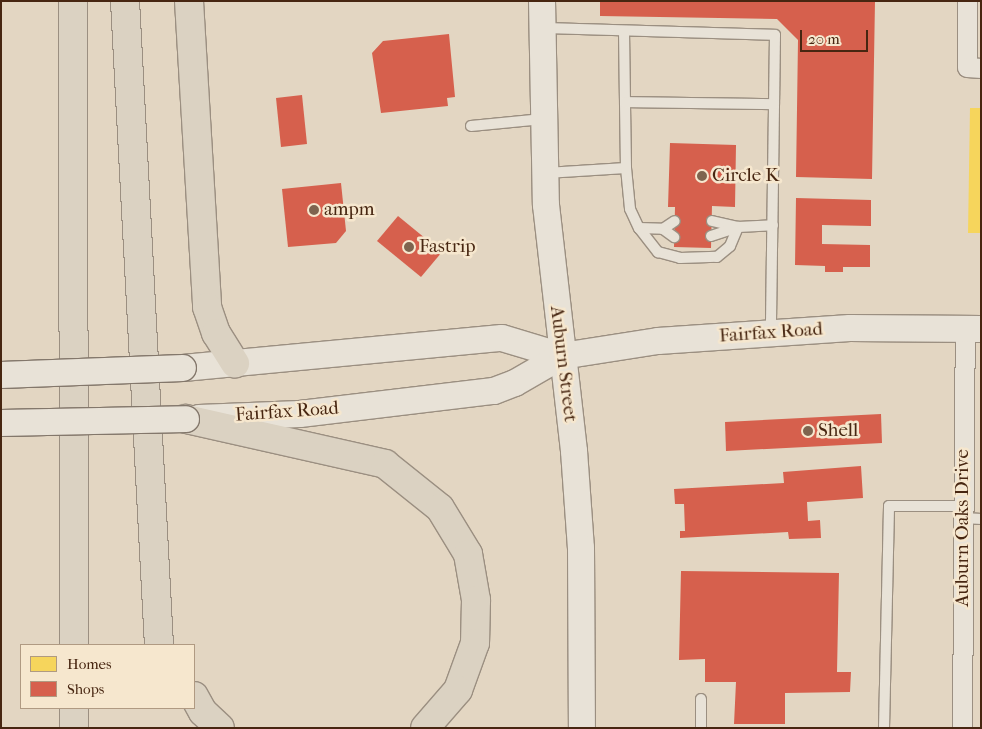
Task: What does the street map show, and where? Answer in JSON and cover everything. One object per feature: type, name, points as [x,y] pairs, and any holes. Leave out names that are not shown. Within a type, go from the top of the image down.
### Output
[{"type":"highway","points":[[73,1],[74,644]]},
{"type":"highway","points":[[125,1],[159,644]]},
{"type":"highway","points":[[189,1],[207,308],[216,333],[235,364]]},
{"type":"highway","points":[[186,419],[385,464],[440,508],[468,554],[476,600],[475,643],[458,690],[425,728]]},
{"type":"highway","points":[[155,595],[172,644]]},
{"type":"highway","points":[[195,698],[203,712],[220,728]]},
{"type":"highway","points":[[74,709],[74,728]]},
{"type":"highway","points":[[183,709],[194,728]]},
{"type":"main road","name":"Auburn Street","points":[[542,1],[544,173],[562,356],[574,451],[581,548],[582,728]]},
{"type":"main road","name":"Fairfax Road","points":[[1,423],[186,419],[300,414],[494,391],[515,383],[562,356],[658,341],[771,331],[850,328],[973,329]]},
{"type":"main road","name":"Fairfax Road","points":[[1,375],[183,368],[502,338],[562,356]]},
{"type":"street","points":[[967,1],[974,68]]},
{"type":"street","name":"Auburn Oaks Drive","points":[[962,728],[973,329]]},
{"type":"lane","points":[[542,28],[775,35],[771,331]]},
{"type":"lane","points":[[624,31],[626,168],[630,208],[640,228],[658,252],[680,258],[717,257],[730,246],[738,227]]},
{"type":"lane","points":[[625,102],[774,104]]},
{"type":"lane","points":[[471,126],[542,119]]},
{"type":"lane","points":[[544,173],[626,168]]},
{"type":"lane","points":[[663,229],[675,221]]},
{"type":"lane","points":[[712,221],[738,227]]},
{"type":"lane","points":[[711,236],[738,227],[773,225]]},
{"type":"lane","points":[[640,228],[663,229],[674,237]]},
{"type":"lane","points":[[884,728],[890,506],[969,514]]},
{"type":"lane","points":[[701,699],[701,728]]},
{"type":"building: Homes","points":[[970,108],[981,108],[981,233],[968,233]]},
{"type":"building: Shops","points":[[600,1],[875,1],[872,179],[796,177],[798,40],[777,19],[600,16]]},
{"type":"building: Shops","points":[[449,34],[455,97],[447,98],[448,106],[381,113],[372,53],[383,41]]},
{"type":"building: Shops","points":[[302,95],[307,144],[281,147],[276,98]]},
{"type":"building: Shops","name":"Circle K","points":[[670,143],[736,145],[735,207],[712,206],[711,248],[674,247],[675,207],[668,207]]},
{"type":"building: Shops","name":"ampm","points":[[341,183],[346,231],[336,243],[288,247],[282,189]]},
{"type":"building: Shops","points":[[796,198],[871,200],[871,226],[822,225],[822,244],[870,245],[870,267],[843,267],[843,272],[825,272],[825,266],[795,265]]},
{"type":"building: Shops","name":"Fastrip","points":[[398,216],[442,252],[421,277],[377,241]]},
{"type":"building: Shops","points":[[881,414],[882,443],[726,451],[725,422]]},
{"type":"building: Shops","points":[[861,466],[863,498],[807,502],[808,521],[820,520],[821,538],[789,539],[788,532],[680,538],[680,531],[685,531],[684,504],[675,504],[674,489],[784,483],[783,472]]},
{"type":"building: Shops","points":[[681,571],[839,573],[837,672],[851,672],[850,692],[785,693],[785,724],[734,724],[736,682],[705,682],[705,659],[679,660]]},
{"type":"place","name":"Circle K","points":[[702,176]]},
{"type":"place","name":"ampm","points":[[314,210]]},
{"type":"place","name":"Fastrip","points":[[409,247]]},
{"type":"place","name":"Shell","points":[[808,431]]}]
